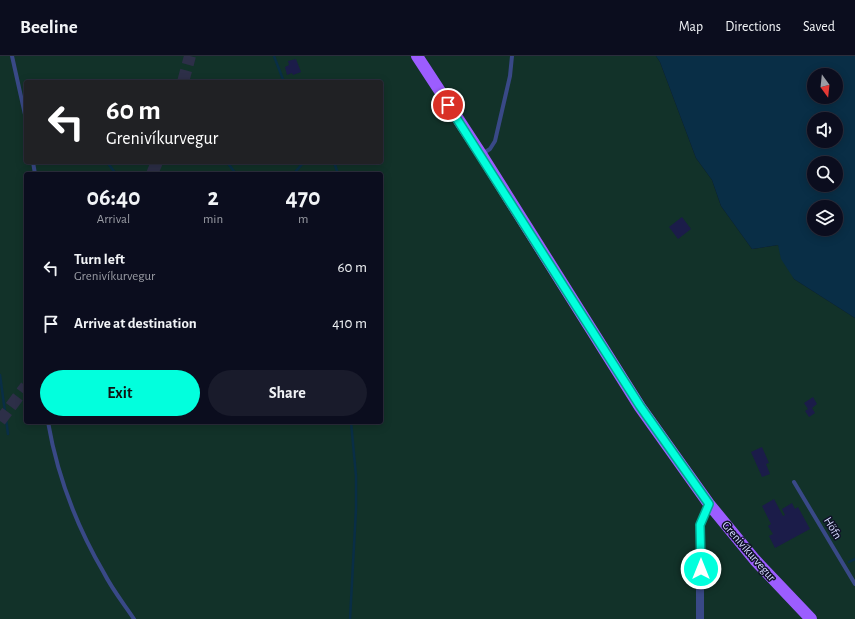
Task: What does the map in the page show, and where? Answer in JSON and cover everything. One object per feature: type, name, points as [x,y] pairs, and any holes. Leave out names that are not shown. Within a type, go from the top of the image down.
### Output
[{"type":"main road","name":"Grenivíkurvegur","points":[[417,56],[481,154],[640,406],[709,504],[755,560],[811,619]]},
{"type":"street","points":[[700,619],[700,525],[709,504]]},
{"type":"lane","points":[[12,56],[24,110]]},
{"type":"lane","points":[[481,154],[490,149],[495,141],[510,76],[512,56]]},
{"type":"lane","points":[[48,424],[59,466],[80,525],[104,575],[134,619]]},
{"type":"lane","name":"Höfn","points":[[794,482],[855,584]]},
{"type":"green space","points":[[0,56],[656,56],[660,62],[696,158],[712,180],[721,206],[752,249],[778,245],[794,279],[855,318],[855,619],[0,619]]},
{"type":"water","points":[[656,56],[855,56],[855,318],[794,279],[781,259],[778,245],[752,249],[721,206],[712,180],[696,158],[660,62]]},
{"type":"building","points":[[296,59],[301,72],[293,75],[292,73],[287,75],[285,67],[289,65],[288,61]]},
{"type":"building","points":[[682,217],[691,229],[678,239],[669,227]]},
{"type":"building","points":[[813,397],[817,404],[812,408],[815,413],[809,417],[805,411],[808,409],[804,403]]},
{"type":"building","points":[[762,447],[769,463],[766,464],[770,474],[762,477],[751,452]]},
{"type":"building","points":[[774,499],[783,516],[785,515],[782,509],[792,503],[795,509],[798,507],[810,529],[775,548],[769,536],[773,534],[768,526],[771,524],[762,506]]},
{"type":"waterway","points":[[274,56],[283,80]]},
{"type":"waterway","points":[[108,164],[114,172]]},
{"type":"waterway","points":[[228,164],[234,172]]},
{"type":"waterway","points":[[296,172],[302,164]]},
{"type":"waterway","points":[[335,164],[337,172]]},
{"type":"waterway","points":[[0,375],[8,434]]},
{"type":"waterway","points":[[350,619],[356,509],[356,476],[351,424]]},
{"type":"waterway","points":[[849,562],[855,559]]},
{"type":"tunnel","points":[[184,80],[190,56]]},
{"type":"tunnel","points":[[153,172],[156,164]]},
{"type":"tunnel","points":[[0,421],[24,389]]},
{"type":"route","points":[[448,105],[481,154],[640,406],[709,504],[700,525],[701,569]]}]
